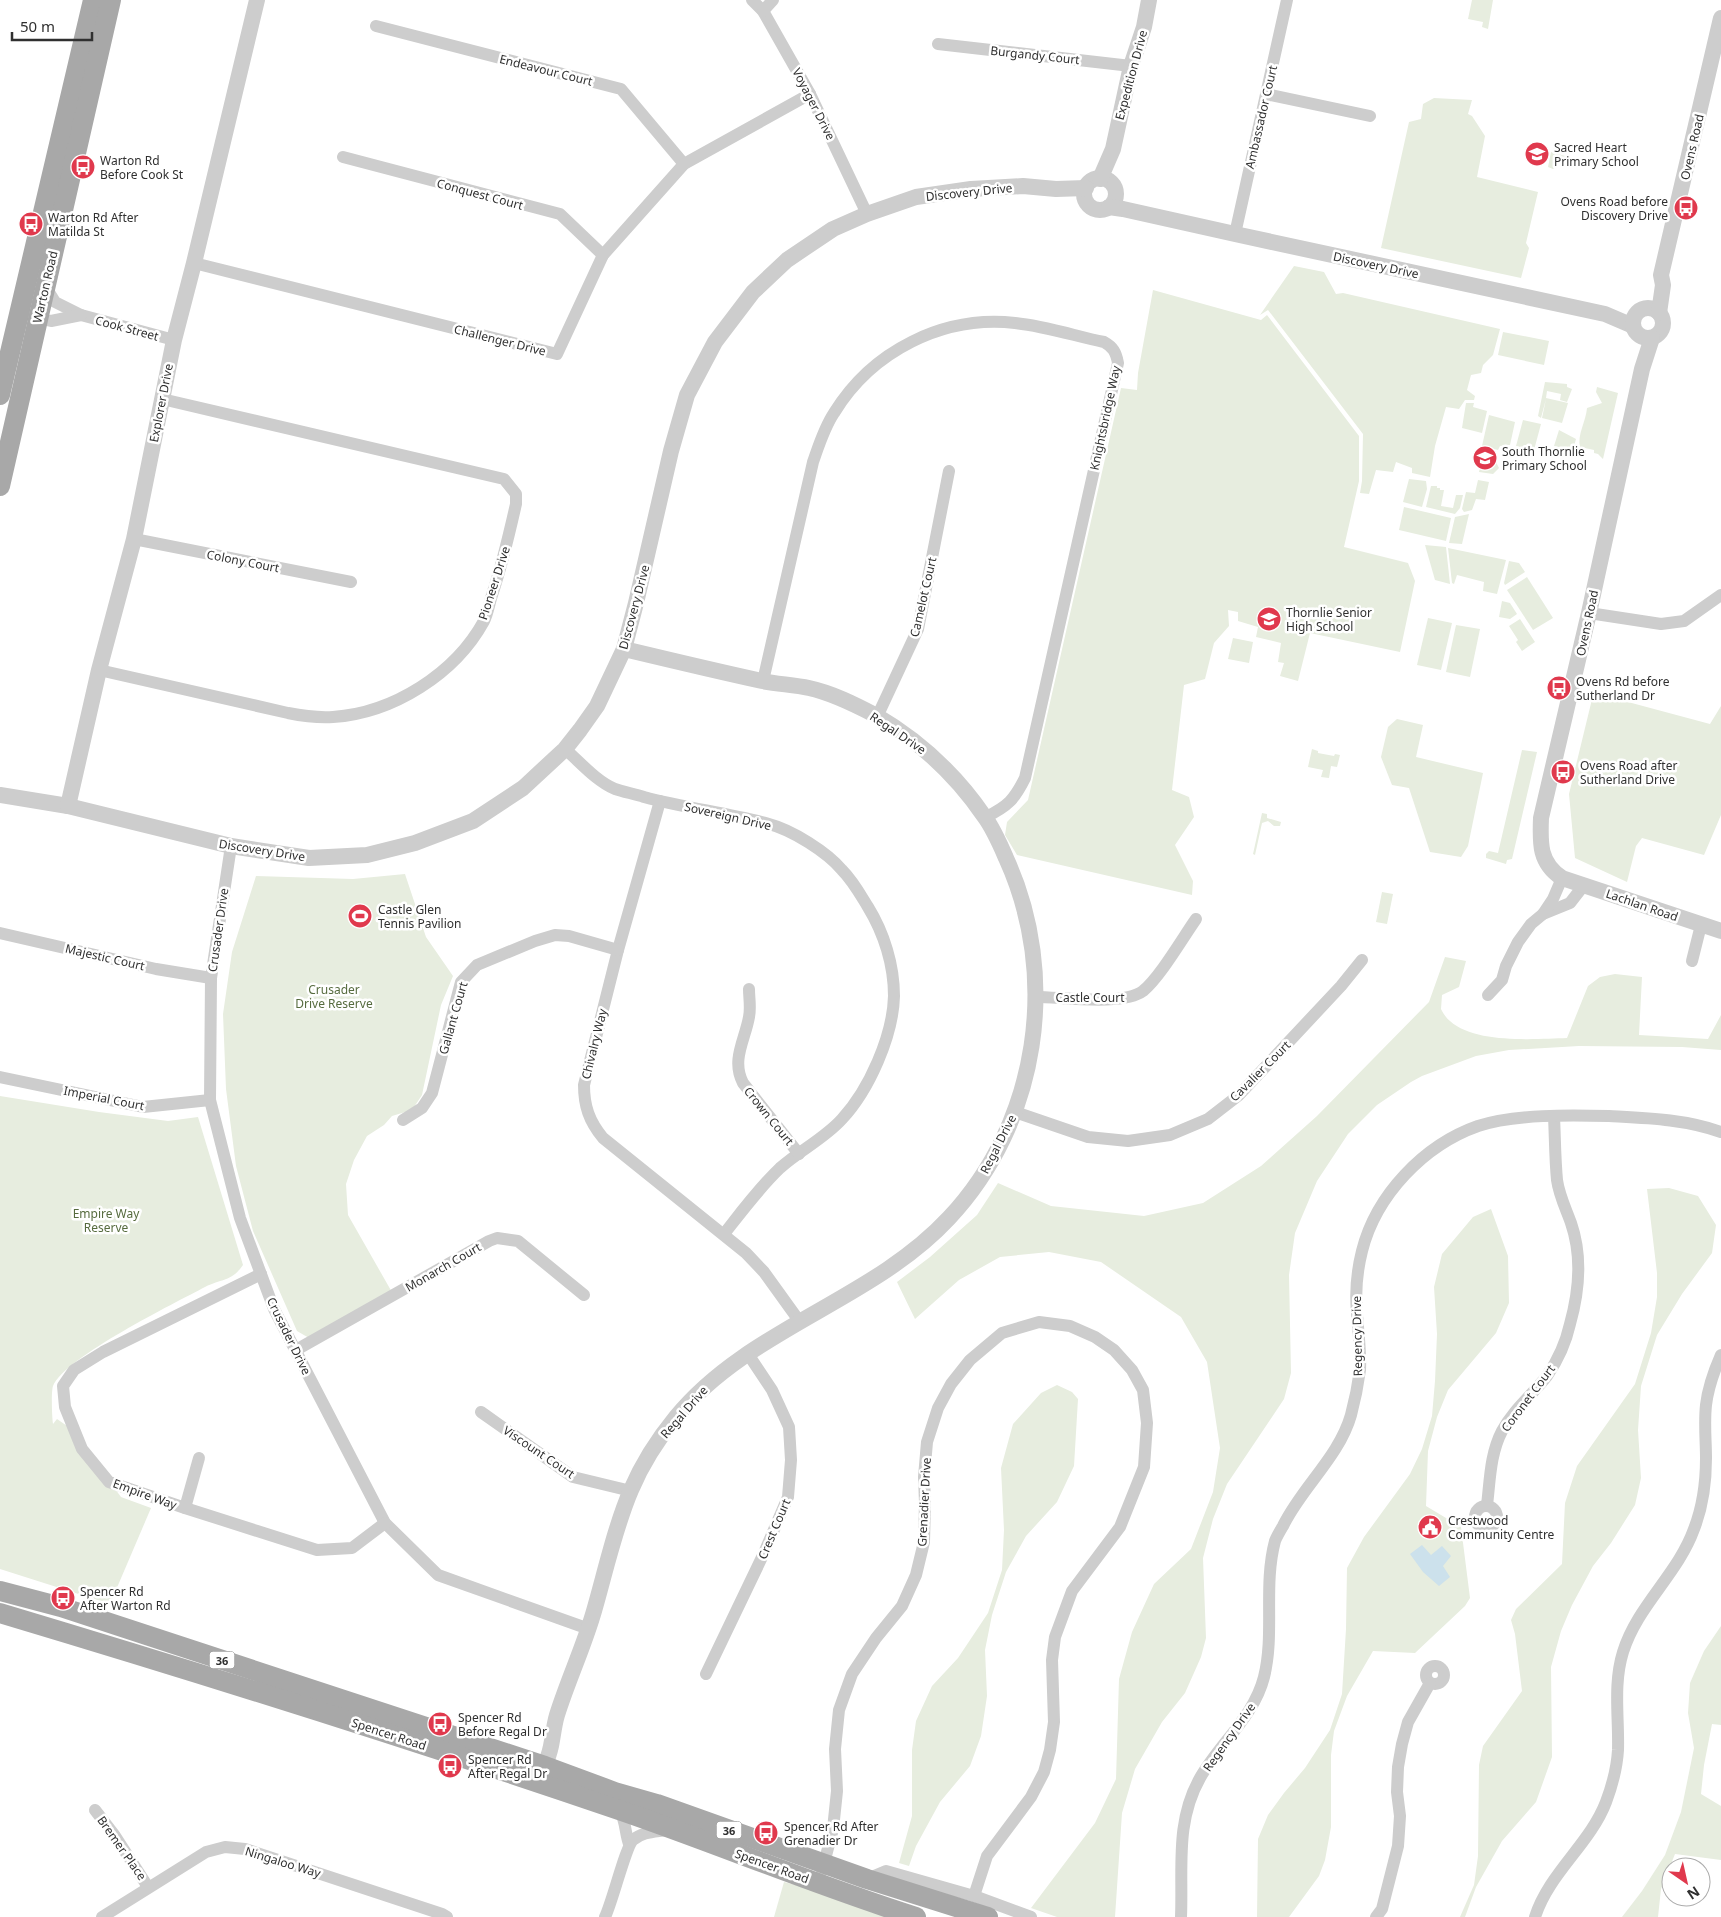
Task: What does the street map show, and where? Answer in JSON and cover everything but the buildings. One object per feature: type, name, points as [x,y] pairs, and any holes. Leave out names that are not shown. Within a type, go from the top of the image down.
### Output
[{"type":"main road","name":"Warton Road","points":[[42,273],[93,0]]},
{"type":"main road","name":"Warton Road","points":[[0,486],[23,339],[42,273],[110,0]]},
{"type":"main road","name":"Warton Road","points":[[0,396],[23,339]]},
{"type":"main road","name":"Spencer Road","points":[[0,1591],[61,1607],[444,1732],[620,1811],[916,1917]]},
{"type":"main road","name":"Spencer Road","points":[[0,1613],[185,1669],[488,1767],[536,1773],[657,1804],[867,1880],[981,1913]]},
{"type":"main road","points":[[0,1620],[11,1624],[31,1622]]},
{"type":"main road","points":[[135,1632],[137,1644],[161,1654],[185,1669]]},
{"type":"main road","points":[[444,1732],[456,1747],[484,1757],[488,1761],[488,1767]]},
{"type":"main road","points":[[657,1804],[666,1815],[754,1848],[756,1854],[749,1858]]},
{"type":"street","name":"Explorer Drive","points":[[68,806],[99,670],[134,539],[174,340],[257,0]]},
{"type":"street","name":"Voyager Drive","points":[[752,0],[763,11],[810,94],[867,214]]},
{"type":"street","points":[[763,11],[772,0]]},
{"type":"street","name":"Expedition Drive","points":[[1110,185],[1113,149],[1131,66],[1144,27],[1149,0]]},
{"type":"street","name":"Ambassador Court","points":[[1235,234],[1287,0]]},
{"type":"street","name":"Ovens Road","points":[[1562,878],[1553,872],[1544,858],[1540,840],[1541,818],[1589,613],[1642,369],[1644,322],[1663,285],[1661,275],[1721,18]]},
{"type":"street","name":"Endeavour Court","points":[[376,26],[621,89],[684,164]]},
{"type":"street","name":"Burgandy Court","points":[[938,44],[1131,66]]},
{"type":"street","name":"Challenger Drive","points":[[194,263],[557,354],[603,255],[684,164],[810,94]]},
{"type":"street","points":[[1266,94],[1370,116]]},
{"type":"street","name":"Conquest Court","points":[[343,157],[560,214],[603,255]]},
{"type":"street","points":[[1086,195],[1092,181],[1110,185],[1115,200],[1109,208]]},
{"type":"street","name":"Discovery Drive","points":[[1110,185],[1148,214]]},
{"type":"street","name":"Discovery Drive","points":[[0,794],[68,806],[230,846],[309,858],[367,855],[415,843],[474,821],[523,788],[565,748],[597,706],[624,649],[671,452],[688,396],[715,342],[753,292],[787,260],[833,229],[867,214],[916,197],[971,189],[1023,186],[1056,189],[1086,195],[1090,206],[1099,210],[1123,208],[1644,322]]},
{"type":"street","name":"Cook Street","points":[[42,273],[55,302],[81,315],[174,340]]},
{"type":"street","name":"Cook Street","points":[[29,316],[51,321],[81,315]]},
{"type":"street","name":"Knightsbridge Way","points":[[763,681],[813,462],[833,413],[863,376],[882,359],[908,343],[948,329],[985,322],[1016,323],[1104,342],[1112,346],[1117,354],[1118,362],[1025,778],[1016,796],[1000,810],[986,817]]},
{"type":"street","name":"Pioneer Drive","points":[[99,670],[310,717],[334,717],[363,712],[394,701],[425,684],[451,664],[484,620],[502,567],[516,504],[516,494],[504,479],[162,399]]},
{"type":"street","name":"Camelot Court","points":[[877,717],[918,628],[949,471]]},
{"type":"street","name":"Colony Court","points":[[134,539],[352,582]]},
{"type":"street","points":[[1589,613],[1661,624],[1684,621],[1721,595]]},
{"type":"street","name":"Regal Drive","points":[[536,1773],[550,1751],[556,1718],[589,1629],[631,1491],[654,1448],[675,1418],[698,1392],[718,1375],[748,1354],[894,1265],[942,1226],[967,1198],[985,1173],[999,1147],[1015,1112],[1030,1060],[1034,1034],[1036,997],[1030,931],[1022,897],[1007,860],[986,817],[943,767],[922,747],[877,717],[838,697],[812,689],[763,681],[624,649]]},
{"type":"street","name":"Sovereign Drive","points":[[565,748],[599,779],[614,788],[660,801],[771,824],[804,841],[841,868],[856,887],[882,931],[888,955],[894,996],[889,1029],[877,1063],[861,1096],[842,1120],[824,1136],[781,1167],[753,1196],[724,1234]]},
{"type":"street","name":"Chivalry Way","points":[[660,801],[618,950],[584,1085],[584,1100],[594,1127],[603,1138],[746,1252],[764,1272],[800,1322]]},
{"type":"street","name":"Crusader Drive","points":[[230,846],[211,978],[210,1100],[240,1218],[274,1309],[341,1442],[385,1523],[438,1575],[589,1629]]},
{"type":"street","points":[[1488,995],[1502,980],[1506,966],[1518,942],[1531,924],[1543,914],[1553,899],[1562,878]]},
{"type":"street","name":"Lachlan Road","points":[[1562,878],[1721,931]]},
{"type":"street","points":[[1543,914],[1570,903],[1584,885]]},
{"type":"street","name":"Castle Court","points":[[1036,997],[1113,1000],[1128,998],[1142,992],[1153,980],[1196,919]]},
{"type":"street","points":[[1692,961],[1701,925]]},
{"type":"street","name":"Majestic Court","points":[[0,933],[156,969],[211,978]]},
{"type":"street","name":"Gallant Court","points":[[403,1120],[422,1108],[432,1093],[461,982],[477,965],[535,941],[555,935],[569,936],[618,950]]},
{"type":"street","name":"Cavalier Court","points":[[1015,1112],[1088,1136],[1128,1141],[1170,1135],[1208,1119],[1239,1095],[1341,986],[1362,960]]},
{"type":"street","name":"Crown Court","points":[[748,989],[749,1016],[737,1065],[739,1075],[743,1083],[799,1154]]},
{"type":"street","name":"Imperial Court","points":[[0,1077],[143,1108],[210,1100]]},
{"type":"street","name":"Coronet Court","points":[[1487,1505],[1492,1461],[1502,1432],[1519,1406],[1547,1375],[1560,1354],[1570,1326],[1576,1300],[1579,1268],[1572,1225],[1562,1202],[1558,1181],[1554,1116]]},
{"type":"street","name":"Regency Drive","points":[[1181,1917],[1181,1838],[1190,1799],[1212,1759],[1249,1710],[1263,1682],[1270,1653],[1270,1581],[1275,1540],[1289,1513],[1335,1449],[1350,1418],[1360,1369],[1356,1282],[1362,1250],[1373,1220],[1390,1192],[1410,1171],[1443,1144],[1479,1126],[1522,1118],[1589,1116],[1656,1119],[1706,1126],[1721,1132]]},
{"type":"street","name":"Monarch Court","points":[[296,1350],[489,1240],[498,1238],[518,1241],[584,1295]]},
{"type":"street","name":"Empire Way","points":[[261,1274],[103,1352],[74,1370],[63,1386],[65,1407],[82,1449],[109,1482],[317,1550],[352,1548],[385,1523]]},
{"type":"street","name":"Grenadier Drive","points":[[817,1883],[833,1829],[836,1801],[835,1749],[839,1710],[852,1674],[876,1638],[902,1606],[916,1575],[924,1542],[924,1477],[927,1442],[938,1408],[951,1384],[970,1360],[1002,1333],[1039,1322],[1070,1326],[1095,1336],[1114,1350],[1132,1370],[1143,1390],[1147,1423],[1144,1468],[1120,1527],[1072,1591],[1055,1636],[1052,1660],[1054,1722],[1050,1750],[1044,1772],[1031,1797],[987,1856],[981,1913]]},
{"type":"street","name":"Crest Court","points":[[706,1674],[764,1553],[788,1497],[791,1460],[789,1427],[772,1390],[748,1354]]},
{"type":"street","points":[[1535,1917],[1558,1872],[1594,1826],[1606,1802],[1618,1752],[1618,1679],[1622,1655],[1629,1635],[1683,1552],[1694,1529],[1702,1503],[1706,1480],[1706,1406],[1710,1382],[1721,1355]]},
{"type":"street","name":"Viscount Court","points":[[481,1412],[572,1477],[631,1491]]},
{"type":"street","points":[[185,1508],[199,1458]]},
{"type":"street","points":[[1376,1917],[1382,1909],[1398,1846],[1400,1816],[1397,1792],[1398,1767],[1402,1744],[1408,1722],[1430,1683]]},
{"type":"street","name":"Bremer Place","points":[[95,1810],[115,1836],[148,1887]]},
{"type":"street","points":[[605,1917],[629,1844],[625,1820],[620,1811]]},
{"type":"street","points":[[629,1844],[645,1834],[672,1829]]},
{"type":"street","name":"Ningaloo Way","points":[[102,1917],[206,1852],[225,1847],[245,1849],[447,1917]]},
{"type":"street","name":"Spencer Road","points":[[981,1913],[1031,1917]]},
{"type":"green space","points":[[1472,0],[1493,0],[1488,29],[1482,27],[1483,22],[1468,19]]},
{"type":"green space","points":[[1434,98],[1472,100],[1468,114],[1472,116],[1485,136],[1477,177],[1538,192],[1526,243],[1529,248],[1521,278],[1381,248],[1409,122],[1421,119],[1423,104]]},
{"type":"green space","points":[[1551,152],[1565,156],[1562,161],[1564,163],[1560,163],[1553,169],[1548,167]]},
{"type":"green space","points":[[1294,266],[1324,272],[1336,294],[1343,293],[1500,329],[1493,355],[1483,365],[1481,373],[1471,375],[1467,390],[1475,396],[1474,400],[1465,400],[1459,409],[1446,407],[1435,446],[1430,477],[1412,473],[1412,468],[1396,462],[1393,472],[1376,470],[1369,494],[1360,493],[1363,434],[1268,310],[1260,315]]},
{"type":"green space","points":[[1153,290],[1261,320],[1267,315],[1359,436],[1359,481],[1344,547],[1408,563],[1415,581],[1400,652],[1310,633],[1298,681],[1280,676],[1284,663],[1278,662],[1281,643],[1256,637],[1258,627],[1238,621],[1238,612],[1228,610],[1229,626],[1214,643],[1205,679],[1184,685],[1172,790],[1189,797],[1194,817],[1175,845],[1193,881],[1192,895],[1017,855],[1005,835],[1007,822],[1028,800],[1121,388],[1137,390],[1138,373]]},
{"type":"green space","points":[[1503,332],[1549,341],[1544,365],[1498,355]]},
{"type":"green space","points":[[1545,382],[1567,384],[1567,387],[1572,389],[1567,402],[1560,400],[1561,394],[1547,391],[1546,398],[1568,403],[1562,423],[1542,418],[1546,399],[1541,418],[1538,416]]},
{"type":"green space","points":[[1597,387],[1618,393],[1603,459],[1594,453],[1594,450],[1580,447],[1579,442],[1587,408],[1602,403],[1596,392]]},
{"type":"green space","points":[[1466,403],[1474,403],[1473,407],[1487,411],[1482,433],[1462,428]]},
{"type":"green space","points":[[1489,415],[1515,422],[1510,445],[1500,446],[1498,450],[1482,446]]},
{"type":"green space","points":[[1523,420],[1541,424],[1534,450],[1516,446]]},
{"type":"green space","points":[[1559,430],[1576,439],[1573,450],[1554,446]]},
{"type":"green space","points":[[1483,454],[1497,458],[1496,462],[1499,468],[1493,474],[1479,472]]},
{"type":"green space","points":[[1409,479],[1426,481],[1427,489],[1422,507],[1403,502]]},
{"type":"green space","points":[[1478,480],[1489,482],[1485,500],[1476,499],[1472,510],[1464,512],[1462,509],[1466,492],[1475,493]]},
{"type":"green space","points":[[1431,486],[1437,486],[1440,490],[1444,490],[1441,506],[1453,508],[1456,495],[1463,495],[1460,508],[1455,514],[1426,507]]},
{"type":"green space","points":[[1404,507],[1451,518],[1446,541],[1399,530]]},
{"type":"green space","points":[[1469,514],[1462,544],[1449,543],[1455,517]]},
{"type":"green space","points":[[1425,545],[1446,547],[1450,584],[1435,580]]},
{"type":"green space","points":[[1448,548],[1506,560],[1497,594],[1483,591],[1484,582],[1457,575],[1454,584],[1452,583]]},
{"type":"green space","points":[[1509,561],[1519,563],[1525,572],[1505,585],[1504,583]]},
{"type":"green space","points":[[1527,577],[1553,618],[1533,630],[1507,590]]},
{"type":"green space","points":[[1502,601],[1510,603],[1517,614],[1510,619],[1499,617]]},
{"type":"green space","points":[[1428,618],[1452,623],[1441,670],[1417,665]]},
{"type":"green space","points":[[1520,619],[1535,642],[1522,651],[1516,642],[1518,640],[1509,626]]},
{"type":"green space","points":[[1456,625],[1480,629],[1470,677],[1446,672]]},
{"type":"green space","points":[[1233,638],[1253,642],[1249,663],[1228,659]]},
{"type":"green space","points":[[1594,691],[1710,724],[1721,706],[1721,815],[1704,855],[1642,838],[1636,846],[1627,882],[1575,858],[1569,794]]},
{"type":"green space","points":[[1397,719],[1423,725],[1416,757],[1483,773],[1468,846],[1461,857],[1430,852],[1409,788],[1392,785],[1381,757],[1388,727]]},
{"type":"green space","points":[[1312,749],[1318,751],[1318,753],[1334,756],[1335,754],[1340,755],[1337,767],[1331,766],[1329,778],[1321,777],[1323,770],[1308,767]]},
{"type":"green space","points":[[1522,750],[1537,752],[1512,859],[1507,860],[1506,864],[1486,858],[1486,854],[1489,851],[1498,853]]},
{"type":"green space","points":[[1262,813],[1267,814],[1267,818],[1281,822],[1280,826],[1274,826],[1268,821],[1262,823],[1255,855],[1253,854]]},
{"type":"green space","name":"Crusader Drive Reserve","points":[[405,874],[426,937],[453,976],[441,1005],[422,1095],[412,1110],[392,1116],[384,1125],[367,1136],[354,1160],[346,1184],[348,1215],[393,1294],[309,1338],[297,1331],[253,1231],[236,1166],[226,1089],[223,1014],[232,952],[256,876],[353,879]]},
{"type":"green space","points":[[1382,892],[1393,894],[1387,924],[1376,922]]},
{"type":"green space","points":[[1445,957],[1466,961],[1459,987],[1442,995],[1441,1009],[1450,1021],[1474,1034],[1506,1038],[1567,1038],[1588,986],[1600,977],[1615,974],[1642,977],[1639,1035],[1708,1039],[1721,1015],[1721,1050],[1682,1047],[1579,1046],[1509,1050],[1476,1056],[1411,1082],[1377,1105],[1348,1134],[1317,1181],[1295,1233],[1289,1275],[1291,1373],[1284,1399],[1227,1484],[1213,1519],[1203,1558],[1206,1638],[1201,1657],[1185,1693],[1162,1722],[1135,1769],[1122,1813],[1115,1917],[1057,1917],[1031,1908],[1095,1823],[1116,1779],[1119,1679],[1132,1632],[1154,1584],[1191,1549],[1213,1492],[1220,1448],[1207,1362],[1181,1317],[1101,1262],[1049,1252],[1000,1257],[959,1280],[915,1319],[897,1282],[930,1257],[977,1215],[998,1183],[1051,1206],[1144,1216],[1203,1203],[1261,1166],[1317,1116],[1429,1002]]},
{"type":"green space","name":"Empire Way Reserve","points":[[0,1096],[168,1121],[198,1117],[243,1265],[230,1277],[205,1287],[170,1305],[98,1346],[62,1374],[53,1386],[53,1424],[57,1419],[70,1428],[121,1497],[151,1508],[110,1604],[0,1569]]},
{"type":"green space","points":[[1669,1188],[1698,1196],[1716,1225],[1712,1253],[1682,1294],[1657,1335],[1641,1386],[1638,1430],[1641,1478],[1635,1505],[1611,1543],[1593,1566],[1572,1605],[1561,1631],[1551,1667],[1552,1757],[1536,1802],[1502,1841],[1476,1887],[1465,1917],[1460,1917],[1474,1885],[1478,1856],[1479,1765],[1483,1746],[1522,1691],[1515,1634],[1511,1620],[1516,1609],[1562,1564],[1565,1503],[1577,1466],[1635,1384],[1651,1333],[1657,1297],[1657,1273],[1647,1189]]},
{"type":"green space","points":[[1491,1209],[1508,1256],[1509,1303],[1496,1333],[1448,1390],[1437,1417],[1428,1451],[1426,1506],[1461,1527],[1470,1598],[1465,1606],[1415,1653],[1373,1651],[1347,1696],[1334,1731],[1331,1755],[1331,1827],[1325,1860],[1319,1876],[1289,1917],[1257,1917],[1258,1839],[1268,1815],[1305,1768],[1330,1730],[1342,1694],[1347,1568],[1364,1537],[1410,1474],[1422,1449],[1432,1416],[1437,1334],[1434,1287],[1442,1254],[1473,1217]]},
{"type":"green space","points":[[1057,1385],[1072,1392],[1078,1399],[1074,1466],[1057,1502],[1026,1536],[1006,1572],[992,1615],[985,1650],[987,1696],[981,1736],[970,1766],[940,1802],[916,1846],[909,1866],[899,1863],[912,1816],[912,1750],[916,1721],[932,1686],[958,1658],[988,1613],[1002,1570],[1004,1530],[1001,1468],[1013,1424],[1041,1393]]},
{"type":"green space","points":[[1721,1626],[1721,1725],[1712,1724],[1704,1765],[1701,1794],[1721,1806],[1721,1860],[1711,1859],[1711,1857],[1675,1854],[1674,1857],[1664,1857],[1681,1812],[1694,1748],[1688,1713],[1690,1683],[1704,1651]]},
{"type":"green space","points":[[1661,1861],[1658,1917],[1622,1917]]},
{"type":"green space","points":[[784,1882],[855,1900],[890,1917],[774,1917]]},
{"type":"water","points":[[1422,1545],[1431,1555],[1442,1546],[1451,1556],[1443,1566],[1450,1577],[1439,1586],[1423,1572],[1410,1554]]},
{"type":"place","name":"Sacred Heart Primary School","points":[[1537,154]]},
{"type":"place","name":"Warton Rd Before Cook St","points":[[83,167]]},
{"type":"place","name":"Ovens Road before Discovery Drive","points":[[1686,208]]},
{"type":"place","name":"Warton Rd After Matilda St","points":[[31,224]]},
{"type":"place","name":"South Thornlie Primary School","points":[[1485,458]]},
{"type":"place","name":"Thornlie Senior High School","points":[[1269,619]]},
{"type":"place","name":"Ovens Rd before Sutherland Dr","points":[[1559,688]]},
{"type":"place","name":"Ovens Road after Sutherland Drive","points":[[1563,772]]},
{"type":"place","name":"Castle Glen Tennis Pavilion","points":[[360,916]]},
{"type":"place","name":"Crestwood Community Centre","points":[[1430,1527]]},
{"type":"place","name":"Spencer Rd After Warton Rd","points":[[63,1598]]},
{"type":"place","name":"Spencer Rd Before Regal Dr","points":[[440,1724]]},
{"type":"place","name":"Spencer Rd After Regal Dr","points":[[450,1766]]},
{"type":"place","name":"Spencer Rd After Grenadier Dr","points":[[766,1833]]}]
